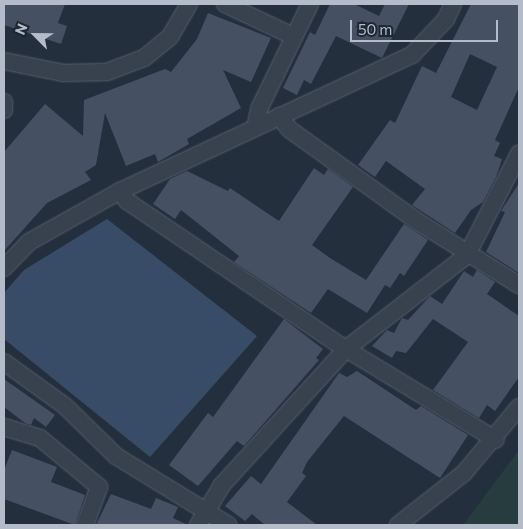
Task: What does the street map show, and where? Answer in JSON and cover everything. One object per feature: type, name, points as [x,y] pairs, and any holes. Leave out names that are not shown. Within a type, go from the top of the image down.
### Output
[{"type":"street","points":[[4,61],[63,72],[107,72],[144,58],[170,37],[189,4]]},
{"type":"street","points":[[225,4],[293,36]]},
{"type":"street","points":[[255,128],[293,36],[310,4]]},
{"type":"street","points":[[4,268],[29,242],[120,191],[412,55],[446,19],[453,4]]},
{"type":"street","points":[[4,102],[4,110]]},
{"type":"street","points":[[279,116],[289,129],[467,255],[519,285]]},
{"type":"street","points":[[202,518],[222,485],[346,349],[467,255],[519,154]]},
{"type":"street","points":[[120,191],[127,202],[346,349],[496,440]]},
{"type":"street","points":[[4,362],[65,406],[116,456],[202,518],[228,525]]},
{"type":"street","points":[[398,525],[464,473],[496,440],[519,407]]},
{"type":"street","points":[[4,427],[40,438],[99,487],[84,525]]},
{"type":"green space","points":[[519,450],[519,525],[463,525]]},
{"type":"water","points":[[107,219],[257,336],[150,457],[4,339],[4,293],[24,270]]},
{"type":"building","points":[[4,4],[65,4],[58,23],[67,26],[61,44],[4,25]]},
{"type":"building","points":[[330,4],[354,4],[379,16],[385,4],[409,4],[382,58],[336,36],[311,84],[304,80],[297,95],[283,88],[310,32],[315,35]]},
{"type":"building","points":[[471,4],[519,4],[519,87],[495,140],[500,143],[494,156],[502,159],[496,177],[483,202],[471,210],[455,233],[412,205],[425,189],[386,161],[375,177],[358,165],[390,120],[395,123],[422,66],[436,73]],"holes":[[[470,54],[497,67],[477,110],[451,97]]]},
{"type":"building","points":[[208,13],[271,38],[251,82],[223,70],[241,108],[187,139],[189,144],[158,162],[155,154],[126,166],[105,113],[96,165],[85,172],[91,180],[47,203],[4,251],[4,152],[45,104],[83,136],[84,100],[165,69],[171,72],[197,39]]},
{"type":"building","points":[[314,168],[324,175],[328,169],[353,187],[312,245],[330,258],[366,280],[404,224],[428,240],[404,276],[400,273],[390,288],[385,285],[367,313],[328,289],[311,313],[234,262],[239,256],[181,210],[175,219],[153,204],[170,179],[187,171],[228,191],[230,188],[279,221]]},
{"type":"building","points":[[519,183],[519,273],[486,252],[505,212],[501,211]]},
{"type":"building","points":[[477,270],[495,282],[487,294],[519,316],[519,377],[495,411],[487,405],[479,418],[433,390],[468,342],[433,319],[406,353],[396,351],[392,358],[372,346],[387,330],[394,333],[402,318],[408,320],[430,296],[442,304],[464,271],[473,277]]},
{"type":"building","points":[[284,319],[323,349],[316,358],[319,360],[244,446],[237,441],[198,486],[169,465],[208,413],[213,417]]},
{"type":"building","points":[[357,371],[416,410],[421,406],[468,435],[440,478],[344,416],[307,462],[302,473],[306,476],[287,502],[317,525],[265,525],[252,514],[245,521],[225,506],[251,476],[261,484],[339,373],[347,377]]},
{"type":"building","points":[[4,379],[55,415],[46,427],[34,418],[31,425],[25,423],[4,407]]},
{"type":"building","points":[[12,450],[57,467],[51,482],[85,495],[75,525],[4,499],[4,470]]},
{"type":"building","points":[[111,494],[151,509],[156,498],[178,507],[173,518],[188,525],[96,525]]}]
